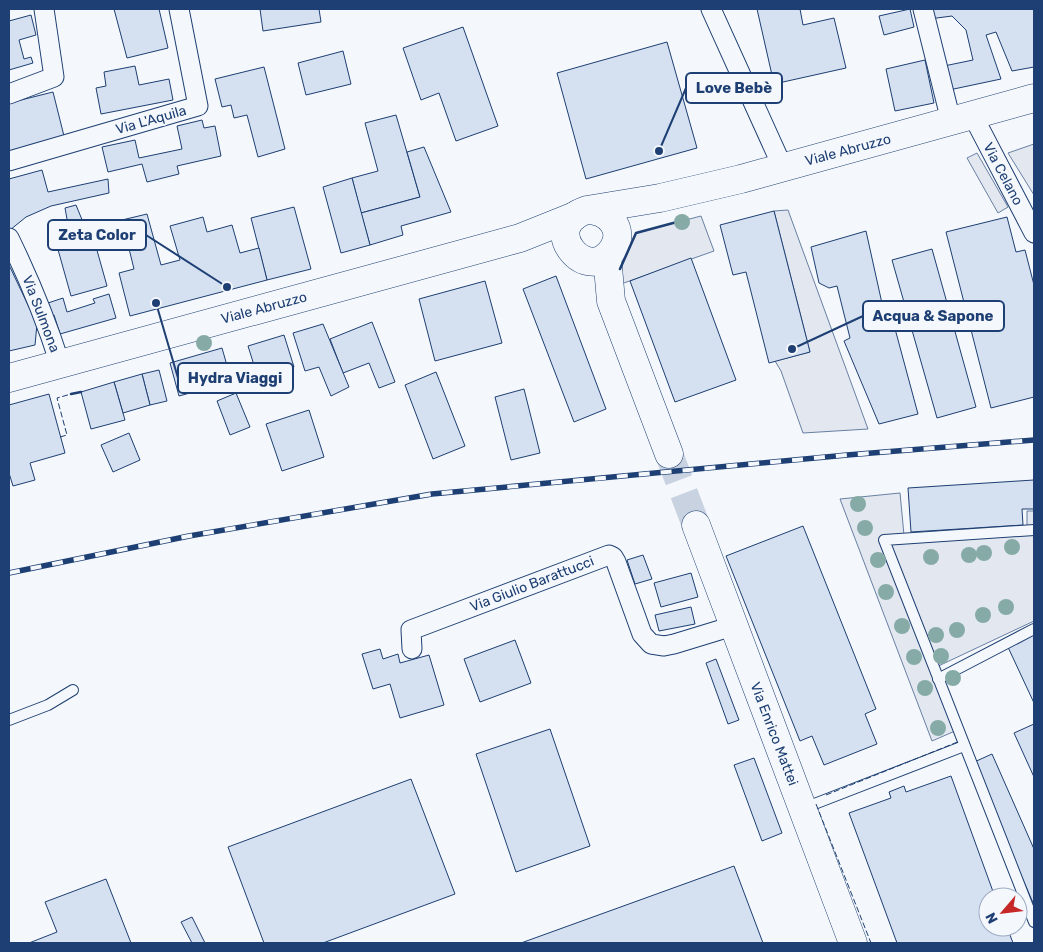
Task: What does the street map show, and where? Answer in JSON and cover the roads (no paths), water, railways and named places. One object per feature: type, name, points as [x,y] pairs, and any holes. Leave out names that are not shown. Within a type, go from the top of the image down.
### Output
[{"type":"main road","name":"Viale Abruzzo","points":[[9,378],[520,238],[581,213],[660,198],[783,168],[1034,98]]},
{"type":"main road","name":"Viale Abruzzo","points":[[520,238],[594,249],[660,198]]},
{"type":"main road","points":[[594,249],[615,226],[607,215],[601,212],[581,213],[567,227],[566,234],[594,249],[669,454]]},
{"type":"main road","name":"Via Enrico Mattei","points":[[696,525],[853,943]]},
{"type":"street","points":[[9,94],[54,77],[44,9]]},
{"type":"street","name":"Via L'Aquila","points":[[9,161],[198,106],[179,9]]},
{"type":"street","points":[[711,9],[783,168]]},
{"type":"street","name":"Via Celano","points":[[923,9],[962,118],[1034,233]]},
{"type":"street","name":"Via Sulmona","points":[[9,238],[34,290],[60,364]]},
{"type":"street","name":"Via Giulio Barattucci","points":[[412,649],[411,630],[609,555],[616,562],[642,634],[651,644],[664,646],[674,644],[734,626]]},
{"type":"lane","points":[[1034,530],[884,540],[1034,922]]},
{"type":"lane","points":[[938,679],[1034,629]]},
{"type":"lane","points":[[9,720],[48,705],[73,690]]},
{"type":"lane","points":[[803,809],[964,746]]},
{"type":"tunnel","points":[[669,454],[696,525]]},
{"type":"railway","points":[[9,573],[189,536],[432,494],[847,455],[1034,440]]},
{"type":"place","name":"Love Bebè","points":[[659,151]]},
{"type":"place","name":"Zeta Color","points":[[227,287]]},
{"type":"place","name":"Hydra Viaggi","points":[[156,303]]},
{"type":"place","name":"Acqua & Sapone","points":[[792,349]]}]
